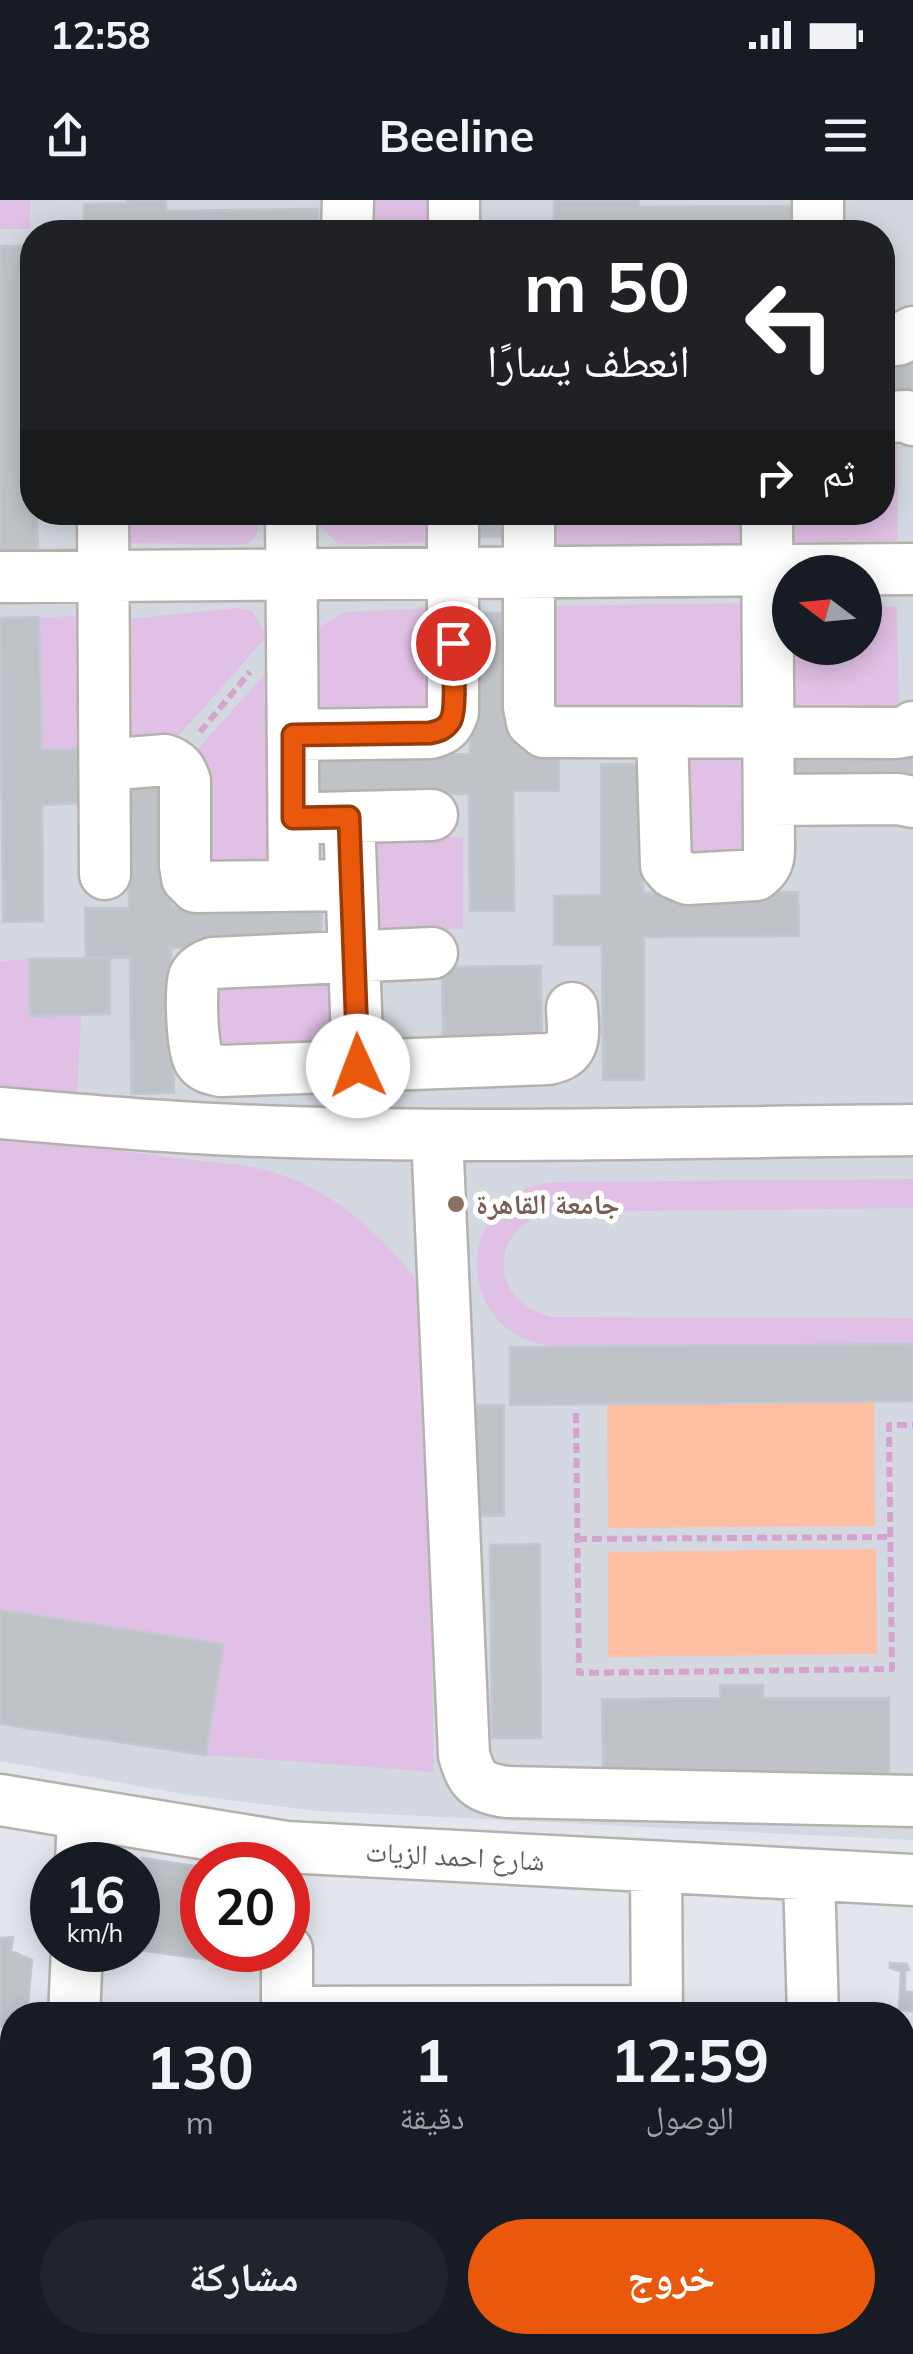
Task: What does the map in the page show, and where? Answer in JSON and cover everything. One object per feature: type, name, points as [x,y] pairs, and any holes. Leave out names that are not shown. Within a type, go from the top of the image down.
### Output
[{"type":"street","points":[[103,525],[105,874]]},
{"type":"street","points":[[292,525],[294,886]]},
{"type":"street","points":[[293,735],[430,733],[442,730],[450,722],[454,525]]},
{"type":"street","points":[[529,525],[529,707],[532,722],[544,732],[897,733],[913,727]]},
{"type":"street","points":[[662,734],[666,864],[679,877],[756,875],[769,860],[767,525]]},
{"type":"street","points":[[0,578],[913,569]]},
{"type":"street","points":[[104,765],[165,760],[181,770],[187,878],[196,887],[351,885]]},
{"type":"street","points":[[770,800],[913,802]]},
{"type":"street","points":[[293,818],[432,815]]},
{"type":"street","points":[[349,817],[358,1066]]},
{"type":"street","points":[[432,954],[213,962],[194,976],[194,1048],[198,1060],[221,1071],[548,1059],[562,1057],[570,1049],[574,1036],[572,1008]]},
{"type":"street","points":[[0,1112],[155,1126],[438,1135],[913,1130]]},
{"type":"street","points":[[438,1135],[463,1736],[470,1776],[485,1788],[506,1792],[913,1800]]},
{"type":"street","name":"شارع احمد الزيات","points":[[0,1800],[217,1842]]},
{"type":"street","points":[[82,1842],[83,1815]]},
{"type":"street","name":"شارع احمد الزيات","points":[[310,1857],[656,1867],[913,1880]]},
{"type":"street","points":[[656,1867],[657,2002]]},
{"type":"street","points":[[810,1875],[813,2002]]},
{"type":"street","points":[[75,2002],[76,1972]]},
{"type":"street","points":[[287,1972],[288,2002]]},
{"type":"path","points":[[174,764],[264,656],[292,637]]},
{"type":"path","points":[[576,1413],[579,1673],[892,1669],[889,1425],[913,1424]]},
{"type":"path","points":[[577,1539],[891,1537]]},
{"type":"shaded area","name":"جامعة القاهرة","points":[[0,200],[913,200],[913,1840],[318,1811],[183,1794],[0,1761]]},
{"type":"shaded area","points":[[0,200],[30,200],[30,220],[20,220],[20,229],[0,229]]},
{"type":"shaded area","points":[[367,200],[433,200],[433,220],[367,220]]},
{"type":"shaded area","points":[[897,434],[898,541],[782,543],[782,525],[895,525]]},
{"type":"shaded area","points":[[127,525],[258,527],[256,535],[245,545],[128,543]]},
{"type":"shaded area","points":[[320,525],[435,525],[435,542],[339,545]]},
{"type":"shaded area","points":[[549,525],[748,525],[748,543],[549,545]]},
{"type":"shaded area","points":[[748,603],[750,704],[546,708],[545,606]]},
{"type":"shaded area","points":[[882,606],[897,606],[899,713],[778,715],[787,665],[882,665]]},
{"type":"shaded area","points":[[237,608],[252,611],[267,636],[167,749],[125,748],[128,619]]},
{"type":"shaded area","points":[[432,608],[434,713],[313,715],[312,632],[344,612]]},
{"type":"shaded area","points":[[84,616],[86,749],[42,750],[39,617]]},
{"type":"shaded area","points":[[267,672],[271,873],[198,863],[194,753]]},
{"type":"shaded area","points":[[744,742],[748,862],[679,865],[676,745]]},
{"type":"shaded area","points":[[463,837],[463,929],[378,930],[377,838]]},
{"type":"shaded area","points":[[29,959],[30,1015],[81,1015],[77,1100],[0,1089],[0,961]]},
{"type":"shaded area","points":[[330,981],[332,1050],[217,1054],[214,985]]},
{"type":"shaded area","points":[[0,1135],[273,1172],[319,1192],[359,1220],[426,1293],[434,1772],[206,1755],[0,1724]]},
{"type":"shaded area","points":[[913,1179],[913,1208],[551,1212],[515,1233],[503,1266],[507,1283],[517,1298],[532,1310],[554,1317],[913,1318],[913,1344],[554,1347],[521,1337],[499,1321],[479,1284],[477,1264],[487,1223],[500,1206],[536,1186],[555,1182]]},
{"type":"shaded area","points":[[874,1402],[875,1526],[608,1528],[607,1404]]},
{"type":"shaded area","points":[[876,1549],[877,1654],[608,1657],[608,1552]]},
{"type":"building","points":[[166,200],[166,211],[318,209],[318,220],[84,220],[84,204]]},
{"type":"building","points":[[554,200],[639,200],[639,207],[800,206],[800,220],[554,220]]},
{"type":"building","points":[[0,246],[20,246],[20,525],[37,525],[38,549],[0,550]]},
{"type":"building","points":[[895,356],[913,356],[913,397],[895,397]]},
{"type":"building","points":[[469,525],[510,525],[510,537],[469,537]]},
{"type":"building","points":[[469,613],[513,613],[514,746],[559,746],[559,791],[513,791],[514,911],[470,911],[469,794],[319,794],[319,755],[470,754]]},
{"type":"building","points":[[39,617],[42,750],[86,749],[87,803],[42,805],[43,921],[3,922],[0,618]]},
{"type":"building","points":[[913,745],[913,785],[784,787],[783,747]]},
{"type":"building","points":[[601,764],[642,764],[643,893],[798,892],[799,936],[644,937],[644,1080],[603,1080],[602,945],[554,945],[554,896],[601,895]]},
{"type":"building","points":[[127,787],[170,787],[172,907],[321,901],[322,941],[171,948],[174,1093],[131,1094],[130,958],[86,958],[85,908],[129,908]]},
{"type":"building","points":[[110,958],[110,1014],[30,1016],[29,959]]},
{"type":"building","points":[[541,966],[542,1046],[443,1047],[442,967]]},
{"type":"building","points":[[913,1344],[913,1401],[510,1405],[510,1347]]},
{"type":"building","points":[[459,1405],[504,1405],[504,1516],[460,1516]]},
{"type":"building","points":[[540,1544],[541,1738],[492,1738],[490,1545]]},
{"type":"building","points":[[0,1610],[223,1644],[206,1755],[0,1724]]},
{"type":"building","points":[[720,1685],[763,1685],[763,1698],[889,1698],[889,1778],[603,1778],[602,1699],[720,1698]]},
{"type":"building","points":[[160,1861],[180,1864],[180,1956],[160,1953]]},
{"type":"building","points":[[13,1937],[11,1951],[30,1959],[28,2002],[0,2002],[0,1938]]},
{"type":"building","points":[[890,1963],[907,1964],[905,1992],[913,1992],[913,2002],[899,2002],[901,1971],[890,1968]]},
{"type":"place","name":"جامعة القاهرة","points":[[456,1204]]},
{"type":"route","points":[[358,1066],[349,817],[293,818],[293,735],[442,730],[453,712],[453,643]]}]
